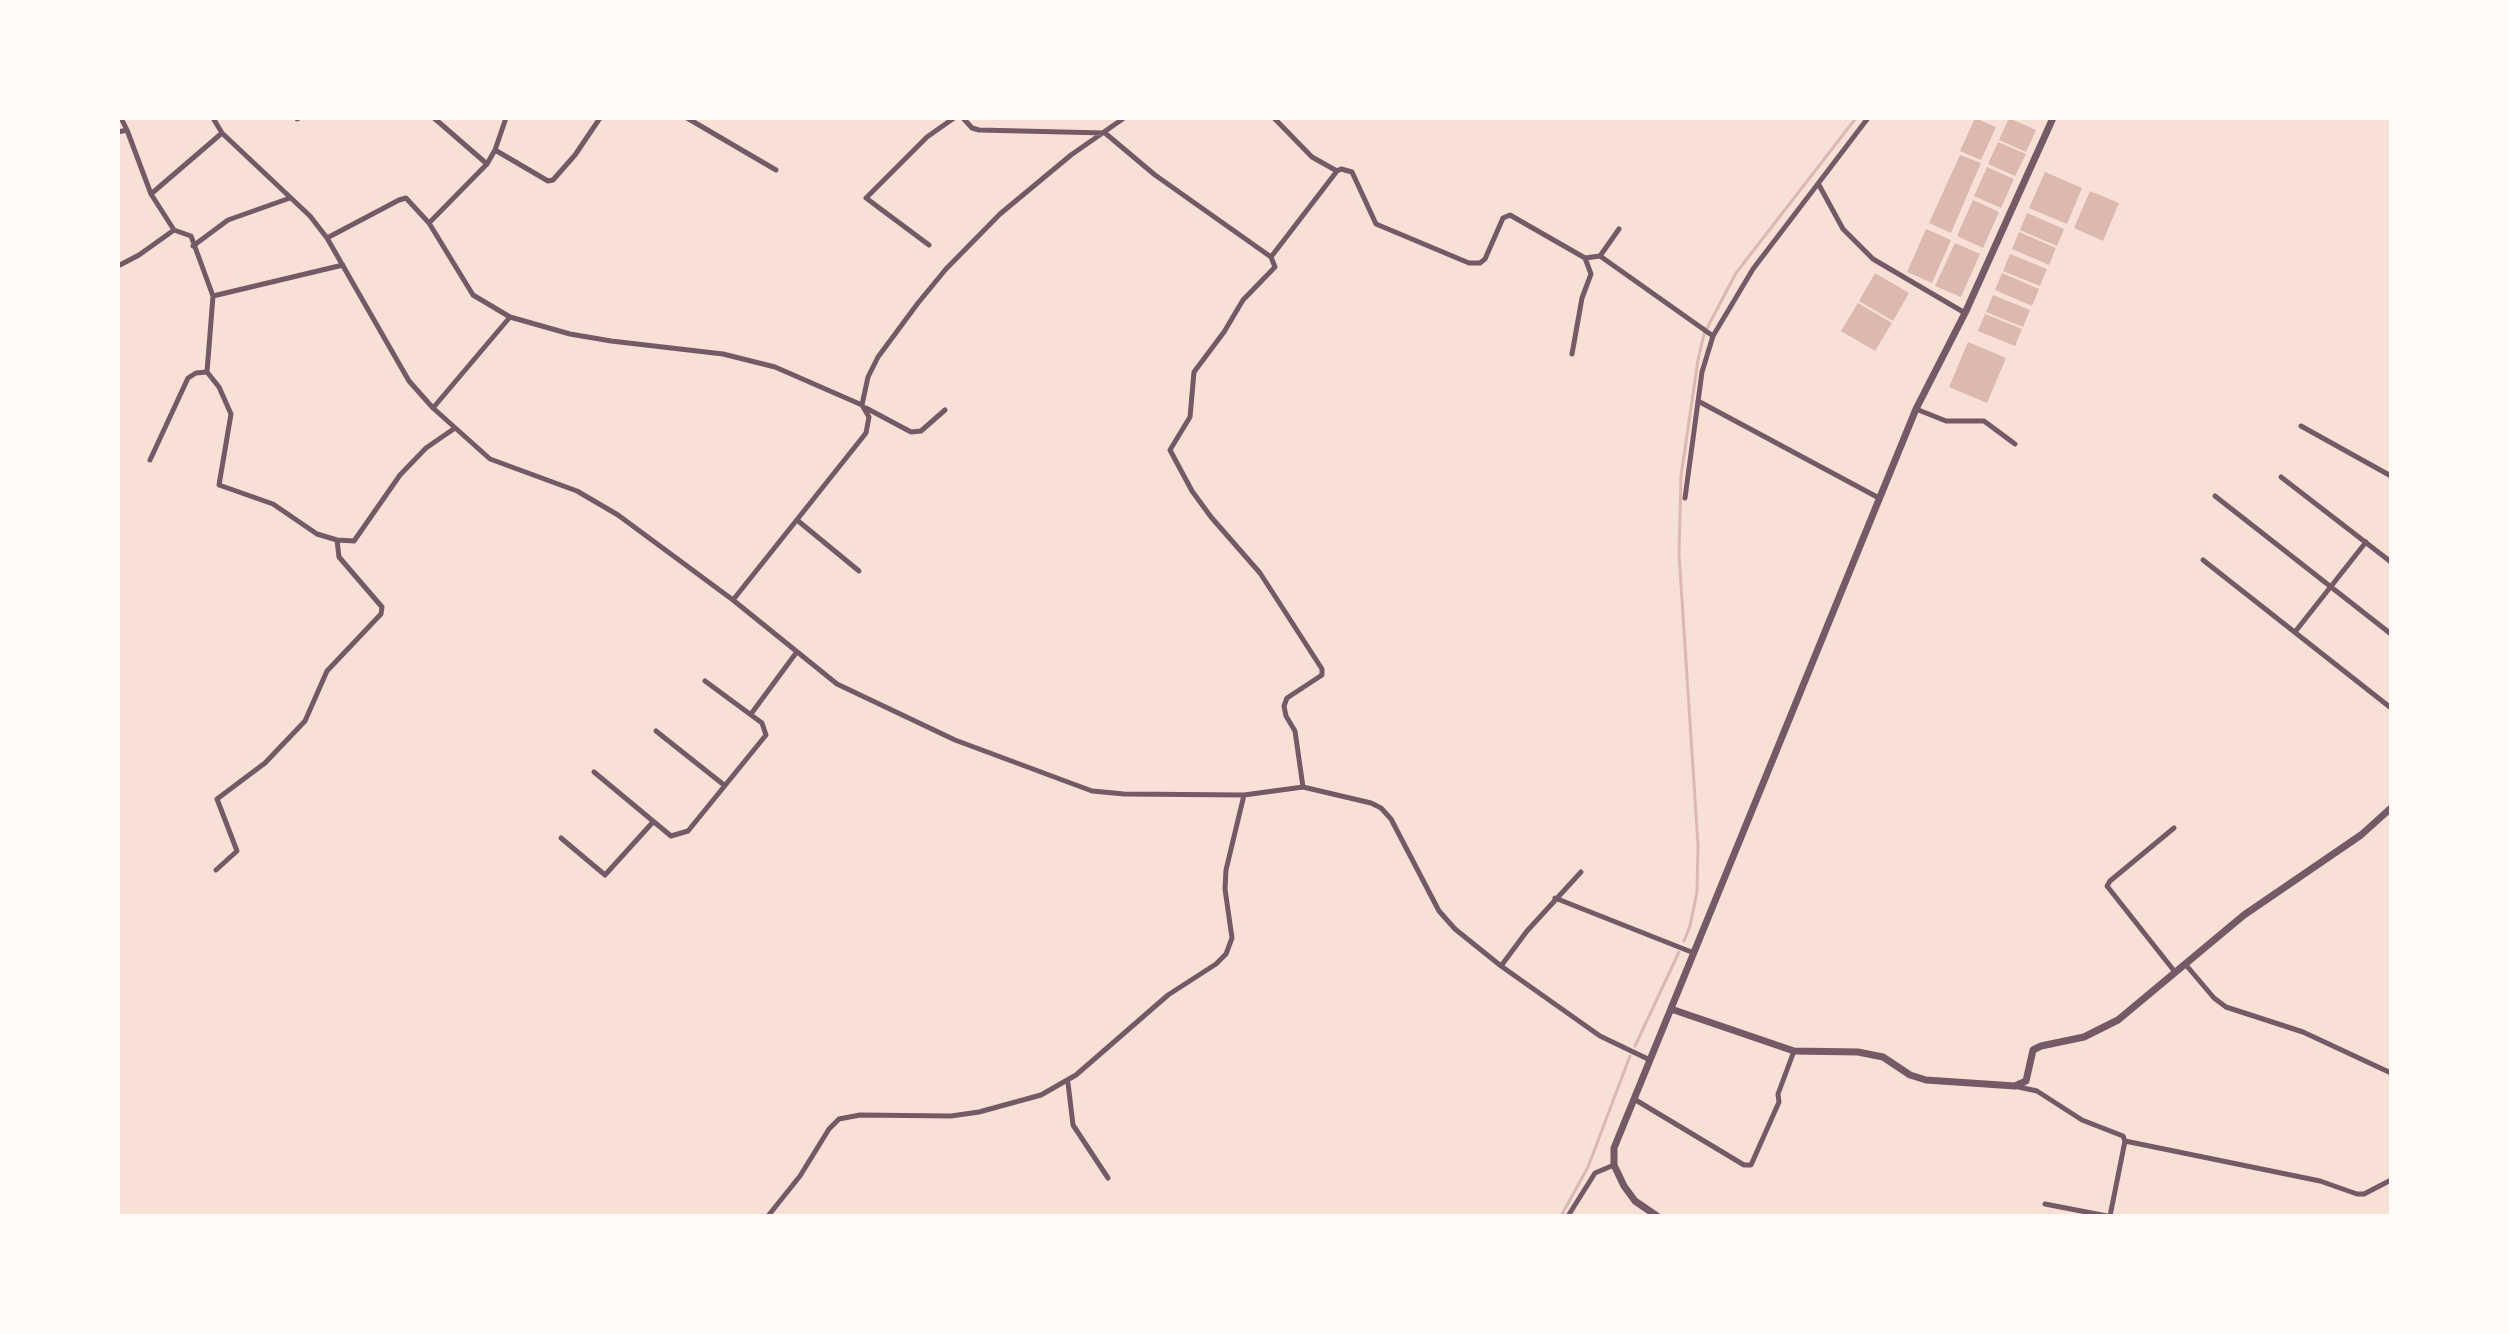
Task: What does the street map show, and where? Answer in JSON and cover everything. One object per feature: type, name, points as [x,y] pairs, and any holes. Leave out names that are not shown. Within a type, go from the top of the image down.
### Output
[{"type":"street","points":[[121,118],[151,194],[174,230],[191,236],[213,296],[207,372],[219,387],[231,414],[219,485],[273,504],[317,534],[354,541],[400,475],[426,448],[455,427]]},
{"type":"street","points":[[213,118],[222,133],[310,216],[327,238],[409,381],[433,408],[499,465],[562,484],[618,515],[733,600],[837,684],[955,740],[1076,787],[1124,794],[1244,795],[1303,780],[1381,808],[1391,819],[1439,911],[1468,941],[1600,1036],[1650,1060]]},
{"type":"street","points":[[435,118],[487,164]]},
{"type":"street","points":[[429,223],[487,164],[506,118]]},
{"type":"street","points":[[495,150],[542,178],[553,180],[575,155],[600,118]]},
{"type":"street","points":[[687,118],[776,170]]},
{"type":"street","points":[[929,245],[866,198],[927,137],[954,118]]},
{"type":"street","points":[[963,118],[972,128],[993,131],[1105,133],[1155,175],[1271,257],[1275,267],[1243,300],[1194,372],[1190,417],[1170,450],[1198,500],[1260,573],[1322,669],[1322,675],[1287,698],[1284,706],[1295,731],[1303,780]]},
{"type":"street","points":[[733,600],[866,433],[869,422],[863,406],[865,385],[878,357],[946,269],[1034,184],[1124,118]]},
{"type":"street","points":[[1274,118],[1312,157],[1337,171]]},
{"type":"street","points":[[1685,498],[1705,356],[1711,335],[1753,269],[1868,118]]},
{"type":"street","points":[[1657,1216],[1635,1201],[1624,1186],[1614,1165],[1614,1148],[1916,409],[1965,313],[2053,118]]},
{"type":"street","points":[[118,132],[127,130]]},
{"type":"street","points":[[151,194],[222,133]]},
{"type":"street","points":[[1271,257],[1337,171],[1346,169],[1352,172],[1372,218],[1381,227],[1469,263],[1480,263],[1485,259],[1503,218],[1510,215],[1585,258],[1599,256],[1711,335]]},
{"type":"street","points":[[1819,185],[1843,229],[1873,259],[1965,313]]},
{"type":"street","points":[[193,246],[228,220],[290,198]]},
{"type":"street","points":[[327,238],[404,198],[429,223],[473,295],[510,317],[570,334],[736,358],[775,367],[863,406],[911,432],[921,431],[945,410]]},
{"type":"street","points":[[1599,256],[1619,229]]},
{"type":"street","points":[[118,266],[174,230]]},
{"type":"street","points":[[1572,354],[1582,298],[1591,274],[1585,258]]},
{"type":"street","points":[[213,296],[343,265]]},
{"type":"street","points":[[433,408],[510,317]]},
{"type":"street","points":[[150,460],[188,378],[207,372]]},
{"type":"street","points":[[1698,401],[1879,498]]},
{"type":"street","points":[[1916,409],[1946,421],[1984,421],[2015,444]]},
{"type":"street","points":[[2301,426],[2391,476]]},
{"type":"street","points":[[2281,477],[2391,562]]},
{"type":"street","points":[[2215,496],[2391,634]]},
{"type":"street","points":[[797,520],[859,571]]},
{"type":"street","points":[[216,870],[237,851],[217,799],[265,763],[298,729],[309,715],[327,671],[381,614],[382,607],[339,557],[337,540]]},
{"type":"street","points":[[2295,632],[2366,542]]},
{"type":"street","points":[[2203,560],[2391,708]]},
{"type":"street","points":[[751,714],[796,653]]},
{"type":"street","points":[[594,772],[671,836],[688,831],[766,735],[762,723],[705,681]]},
{"type":"street","points":[[656,731],[724,785]]},
{"type":"street","points":[[768,1216],[800,1176],[829,1129],[845,1117],[927,1117],[979,1112],[1041,1095],[1067,1082],[1168,995],[1203,974],[1226,954],[1232,927],[1225,889],[1226,870],[1244,795]]},
{"type":"street","points":[[2014,1086],[2024,1082],[2028,1076],[2031,1055],[2037,1047],[2084,1037],[2118,1020],[2244,915],[2361,835],[2391,808]]},
{"type":"street","points":[[561,838],[605,875],[653,822]]},
{"type":"street","points":[[2174,828],[2107,886],[2175,973]]},
{"type":"street","points":[[1501,966],[1555,898],[1581,872]]},
{"type":"street","points":[[1555,898],[1694,953]]},
{"type":"street","points":[[2186,965],[2214,998],[2226,1007],[2303,1032],[2391,1073]]},
{"type":"street","points":[[1671,1009],[1794,1051],[1877,1055],[1910,1075],[1926,1080],[2014,1086],[2049,1097],[2082,1120],[2117,1131],[2125,1141],[2320,1181],[2357,1194],[2364,1194],[2391,1180]]},
{"type":"street","points":[[1634,1099],[1749,1166],[1779,1102],[1778,1094],[1794,1051]]},
{"type":"street","points":[[1067,1082],[1073,1125],[1108,1178]]},
{"type":"street","points":[[2045,1204],[2108,1216],[2125,1141]]},
{"type":"street","points":[[1568,1216],[1595,1173],[1614,1165]]},
{"type":"shaded area","points":[[1975,118],[1996,127],[1981,160],[1960,151]]},
{"type":"shaded area","points":[[2009,118],[2036,130],[2026,152],[1999,140]]},
{"type":"shaded area","points":[[1998,142],[2026,154],[2015,176],[1988,164]]},
{"type":"shaded area","points":[[1960,155],[1981,163],[1951,233],[1929,223]]},
{"type":"shaded area","points":[[1987,167],[2014,179],[2001,208],[1974,196]]},
{"type":"shaded area","points":[[2045,172],[2082,188],[2067,224],[2029,208]]},
{"type":"shaded area","points":[[2090,191],[2119,203],[2103,241],[2074,228]]},
{"type":"shaded area","points":[[1973,200],[1999,212],[1983,248],[1957,236]]},
{"type":"shaded area","points":[[2027,213],[2064,229],[2057,246],[2020,230]]},
{"type":"shaded area","points":[[1926,229],[1951,240],[1932,283],[1907,272]]},
{"type":"shaded area","points":[[2019,232],[2056,248],[2049,265],[2012,249]]},
{"type":"shaded area","points":[[1955,243],[1980,254],[1961,297],[1935,286]]},
{"type":"shaded area","points":[[2010,254],[2047,269],[2040,286],[2003,271]]},
{"type":"shaded area","points":[[1875,273],[1909,293],[1893,321],[1859,301]]},
{"type":"shaded area","points":[[2002,273],[2039,289],[2032,306],[1995,290]]},
{"type":"shaded area","points":[[1993,295],[2030,310],[2023,327],[1986,312]]},
{"type":"shaded area","points":[[1858,303],[1892,323],[1875,351],[1841,331]]},
{"type":"shaded area","points":[[1985,314],[2022,329],[2015,346],[1978,331]]},
{"type":"shaded area","points":[[1968,342],[2006,358],[1987,403],[1949,387]]},
{"type":"waterway","points":[[1684,941],[1697,892],[1698,845],[1679,554],[1681,476],[1698,360],[1704,334],[1736,273],[1856,118]]},
{"type":"waterway","points":[[1635,1046],[1679,952]]},
{"type":"waterway","points":[[1561,1216],[1588,1167],[1630,1056]]}]
